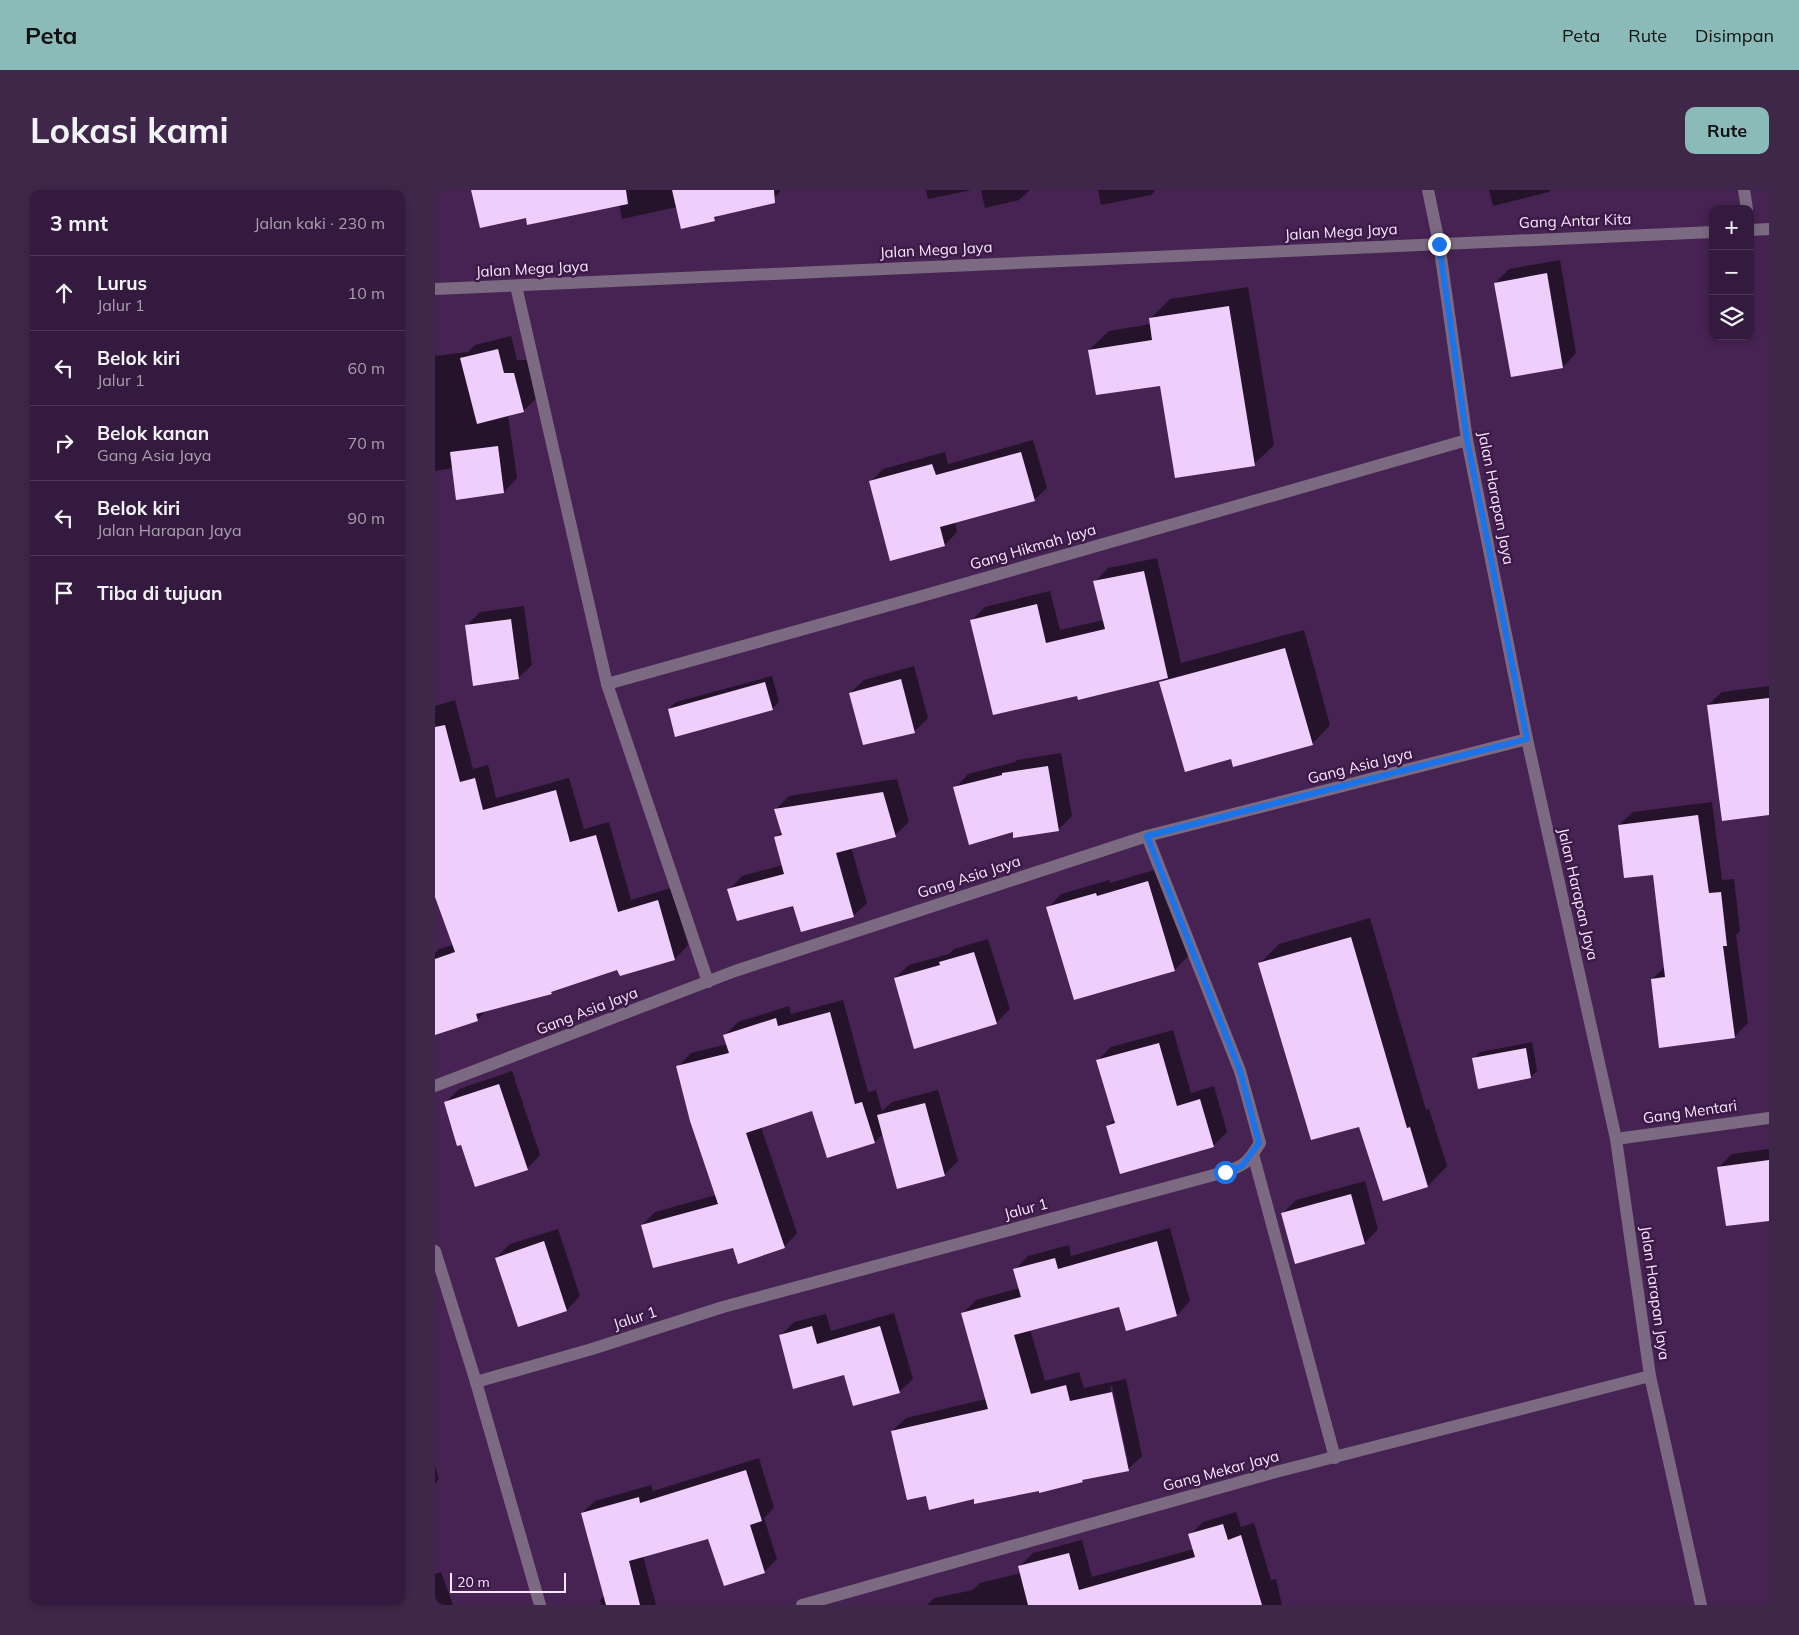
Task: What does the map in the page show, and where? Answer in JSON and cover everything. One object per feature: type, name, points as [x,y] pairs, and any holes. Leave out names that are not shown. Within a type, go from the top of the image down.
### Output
[{"type":"street","name":"Jalan Harapan Jaya","points":[[1428,190],[1439,244],[1467,440],[1527,739],[1616,1139],[1650,1376],[1701,1605]]},
{"type":"street","points":[[1744,190],[1746,205]]},
{"type":"street","points":[[1754,228],[1769,229]]},
{"type":"street","name":"Gang Antar Kita","points":[[1439,244],[1709,232]]},
{"type":"street","name":"Jalan Mega Jaya","points":[[435,289],[1439,244]]},
{"type":"street","points":[[516,286],[607,684],[708,982]]},
{"type":"street","name":"Gang Hikmah Jaya","points":[[607,684],[1467,440]]},
{"type":"street","name":"Gang Asia Jaya","points":[[435,1086],[735,971],[1147,836],[1527,739]]},
{"type":"street","points":[[1147,836],[1240,1071],[1259,1143],[1253,1154],[1335,1458]]},
{"type":"street","name":"Gang Mentari","points":[[1616,1139],[1769,1118]]},
{"type":"street","name":"Jalur 1","points":[[476,1382],[723,1307],[1225,1172],[1242,1166],[1253,1154]]},
{"type":"street","points":[[435,1251],[476,1382],[540,1605]]},
{"type":"street","name":"Gang Mekar Jaya","points":[[802,1605],[1263,1476],[1650,1376]]},
{"type":"building","points":[[471,190],[626,190],[628,204],[527,225],[526,218],[480,228]]},
{"type":"building","points":[[672,190],[774,190],[775,203],[714,217],[715,221],[681,229]]},
{"type":"building","points":[[1547,273],[1563,368],[1511,377],[1494,283]]},
{"type":"building","points":[[1229,306],[1255,466],[1175,478],[1160,386],[1096,395],[1088,350],[1152,340],[1149,318]]},
{"type":"building","points":[[498,349],[504,373],[514,373],[524,412],[477,424],[460,358]]},
{"type":"building","points":[[498,446],[504,493],[456,500],[450,452]]},
{"type":"building","points":[[1021,452],[1035,501],[940,527],[945,546],[890,561],[869,481],[932,464],[936,475]]},
{"type":"building","points":[[1144,571],[1168,678],[1078,700],[1077,696],[993,715],[970,620],[1037,604],[1046,643],[1105,629],[1093,581]]},
{"type":"building","points":[[511,619],[519,679],[473,686],[465,625]]},
{"type":"building","points":[[1285,648],[1313,745],[1233,767],[1231,759],[1185,772],[1159,682]]},
{"type":"building","points":[[901,679],[915,733],[863,745],[849,693]]},
{"type":"building","points":[[765,682],[773,710],[675,737],[668,709]]},
{"type":"building","points":[[1769,698],[1769,815],[1722,821],[1707,705]]},
{"type":"building","points":[[445,725],[460,782],[475,778],[483,810],[556,790],[570,842],[596,835],[618,912],[658,900],[675,960],[620,976],[617,970],[551,992],[552,994],[476,1014],[478,1021],[435,1035],[435,959],[455,952],[435,897],[435,727]]},
{"type":"building","points":[[1048,766],[1059,831],[1013,838],[1013,832],[969,845],[953,787],[1002,775],[1002,773]]},
{"type":"building","points":[[883,792],[896,837],[836,853],[854,917],[801,932],[793,906],[737,921],[727,889],[784,874],[774,837],[782,835],[774,809]]},
{"type":"building","points":[[1698,815],[1709,893],[1721,892],[1727,946],[1723,946],[1735,1038],[1659,1048],[1651,979],[1665,977],[1653,875],[1624,878],[1618,825]]},
{"type":"building","points":[[1148,881],[1175,971],[1074,1000],[1046,907],[1096,893],[1097,896]]},
{"type":"building","points":[[1351,937],[1407,1128],[1410,1127],[1428,1187],[1383,1201],[1359,1127],[1311,1140],[1258,963]]},
{"type":"building","points":[[974,952],[997,1024],[914,1049],[894,978],[940,965],[939,962]]},
{"type":"building","points":[[830,1012],[855,1104],[862,1102],[875,1143],[827,1158],[812,1111],[746,1133],[785,1248],[738,1264],[733,1248],[653,1268],[641,1225],[718,1204],[690,1121],[676,1066],[729,1053],[723,1035],[776,1018],[778,1026]]},
{"type":"building","points":[[1159,1043],[1177,1106],[1200,1099],[1214,1147],[1120,1174],[1106,1126],[1115,1123],[1096,1060]]},
{"type":"building","points":[[1526,1048],[1531,1078],[1478,1089],[1472,1058]]},
{"type":"building","points":[[499,1084],[528,1170],[475,1187],[461,1145],[457,1146],[444,1102]]},
{"type":"building","points":[[925,1103],[945,1176],[897,1189],[877,1115]]},
{"type":"building","points":[[1769,1160],[1769,1221],[1726,1226],[1717,1167]]},
{"type":"building","points":[[1351,1194],[1365,1244],[1295,1264],[1281,1213]]},
{"type":"building","points":[[544,1241],[567,1311],[518,1327],[495,1258]]},
{"type":"building","points":[[1157,1241],[1177,1316],[1126,1331],[1119,1307],[1014,1335],[1031,1394],[1066,1385],[1070,1401],[1112,1392],[1129,1471],[1082,1480],[1083,1482],[1039,1493],[1039,1491],[974,1504],[974,1499],[929,1510],[926,1496],[907,1500],[891,1431],[988,1409],[961,1313],[1021,1297],[1013,1269],[1055,1258],[1058,1269]]},
{"type":"building","points":[[812,1326],[817,1344],[880,1326],[900,1393],[853,1406],[844,1375],[793,1389],[779,1335]]},
{"type":"building","points":[[746,1470],[762,1521],[750,1525],[765,1573],[724,1586],[708,1539],[629,1561],[640,1605],[606,1605],[581,1513],[639,1497],[640,1503]]},
{"type":"building","points":[[1223,1524],[1228,1540],[1241,1535],[1262,1605],[1028,1605],[1018,1566],[1069,1553],[1079,1590],[1195,1557],[1188,1534]]},
{"type":"route","points":[[1225,1172],[1242,1166],[1253,1154],[1259,1143],[1240,1071],[1147,836],[1527,739],[1467,440],[1439,244]]}]
